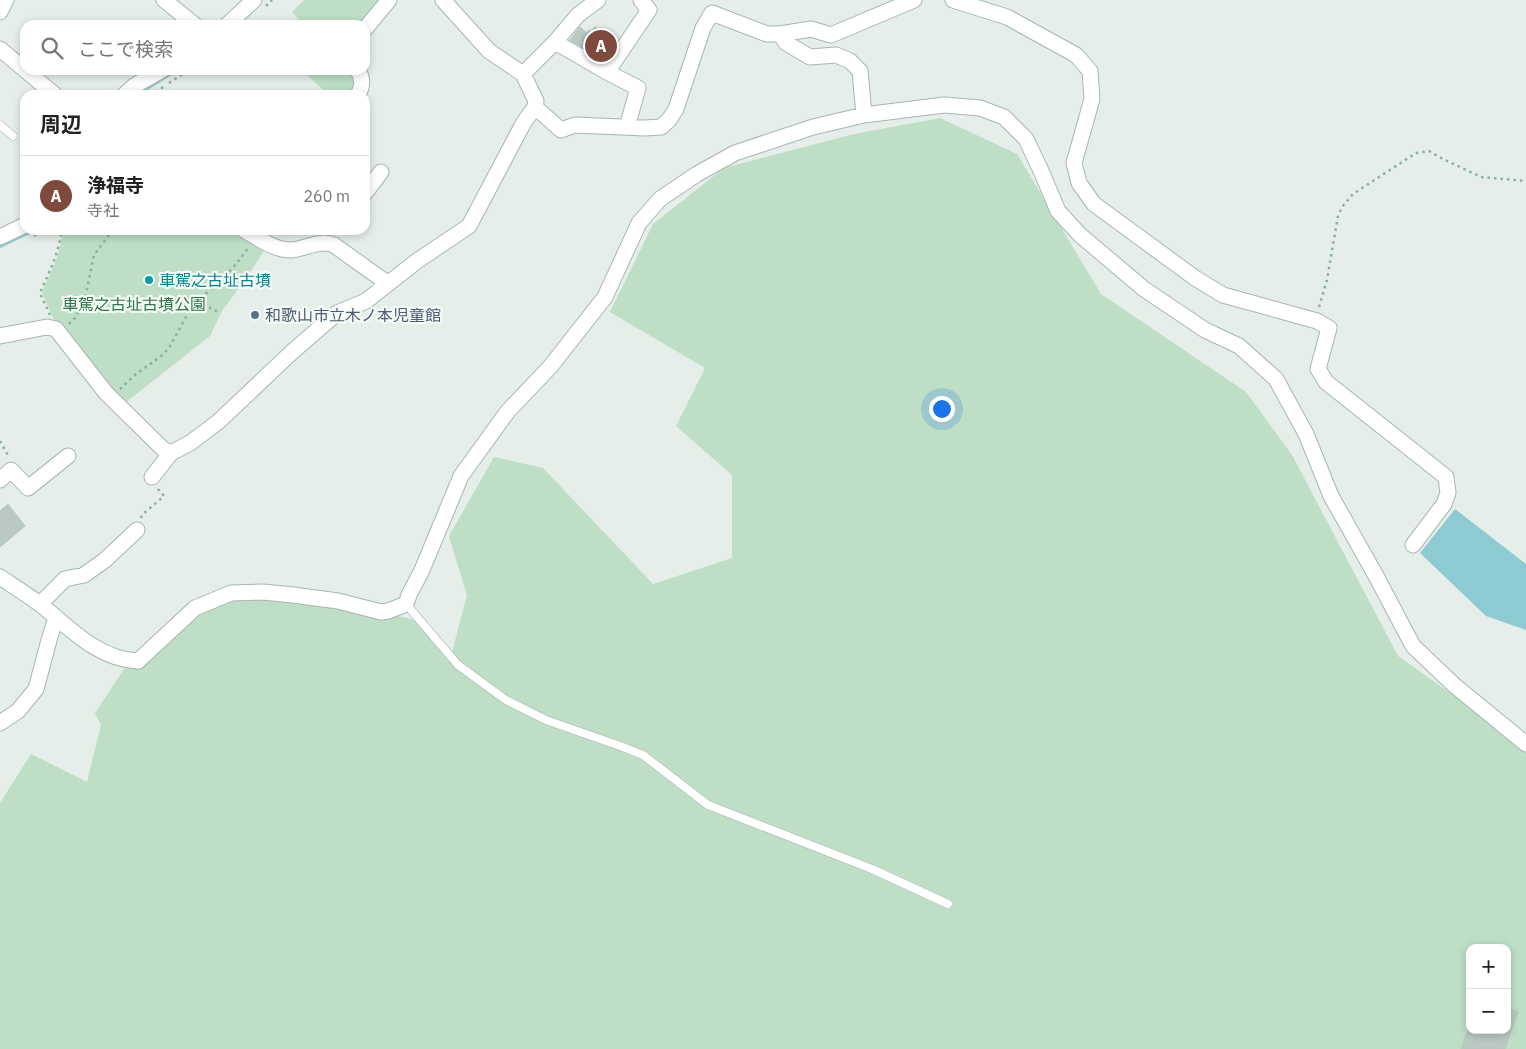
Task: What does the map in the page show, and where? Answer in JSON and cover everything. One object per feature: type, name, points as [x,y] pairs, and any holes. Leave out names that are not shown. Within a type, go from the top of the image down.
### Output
[{"type":"street","points":[[0,12],[6,0]]},
{"type":"street","points":[[164,0],[189,20]]},
{"type":"street","points":[[232,20],[254,0]]},
{"type":"street","points":[[370,23],[388,0]]},
{"type":"street","points":[[152,477],[171,453],[190,443],[218,422],[285,358],[337,313],[366,301],[417,261],[469,226],[536,101],[523,74],[489,51],[443,0]]},
{"type":"street","points":[[523,74],[555,42],[578,15],[598,0]]},
{"type":"street","points":[[607,72],[649,10],[641,0]]},
{"type":"street","points":[[534,107],[561,130],[575,125],[661,126],[669,120],[676,109],[703,28],[715,6],[767,34],[811,29],[831,35],[914,0]]},
{"type":"street","points":[[953,0],[1007,17],[1076,55],[1090,72],[1092,99],[1074,163],[1079,183],[1094,204],[1195,278],[1223,295],[1317,321],[1329,328],[1318,370],[1326,382],[1446,477],[1448,493],[1444,504],[1413,545]]},
{"type":"street","points":[[780,34],[786,43],[810,57],[836,55],[850,61],[860,70],[864,115]]},
{"type":"street","points":[[555,42],[638,88],[627,127]]},
{"type":"street","points":[[0,49],[20,66]]},
{"type":"street","points":[[31,75],[49,90]]},
{"type":"street","points":[[130,90],[153,75]]},
{"type":"street","points":[[360,75],[362,84],[360,90]]},
{"type":"street","points":[[0,577],[40,604],[96,649],[124,661],[138,661],[195,608],[231,593],[263,592],[293,595],[338,602],[380,612],[406,604],[461,476],[508,411],[550,367],[605,297],[639,223],[660,199],[697,174],[735,153],[812,126],[864,115],[944,105],[980,108],[1004,117],[1026,139],[1058,211],[1080,235],[1144,289],[1204,330],[1239,346],[1276,380],[1306,434],[1331,496],[1376,574],[1413,646],[1454,685],[1526,744]]},
{"type":"street","points":[[370,186],[381,172]]},
{"type":"street","points":[[3,231],[20,226]]},
{"type":"street","points":[[257,235],[276,248],[291,250],[327,242],[387,283]]},
{"type":"street","points":[[327,242],[333,235]]},
{"type":"street","points":[[0,336],[47,327],[57,331],[112,398],[164,450],[171,453]]},
{"type":"street","points":[[0,480],[11,470],[28,488],[68,456]]},
{"type":"street","points":[[40,604],[64,579],[84,575],[105,560],[137,530]]},
{"type":"street","points":[[0,723],[18,711],[36,689],[56,618]]},
{"type":"lane","points":[[0,125],[13,136]]},
{"type":"lane","points":[[406,604],[458,665],[506,700],[546,720],[643,755],[708,805],[872,869],[948,904]]},
{"type":"path","points":[[1317,321],[1318,309],[1327,280],[1338,216],[1342,207],[1353,194],[1416,153],[1429,151],[1481,177],[1526,181]]},
{"type":"path","points":[[61,235],[55,259],[40,293],[57,331],[75,318],[84,303],[94,255],[108,235]]},
{"type":"path","points":[[112,398],[136,374],[169,348],[186,317],[197,302],[233,268],[246,252],[252,235]]},
{"type":"path","points":[[197,302],[219,312]]},
{"type":"path","points":[[137,530],[142,515],[164,496],[154,483],[152,477]]},
{"type":"green space","points":[[304,0],[383,0],[365,20],[299,20],[292,12]]},
{"type":"green space","points":[[307,75],[357,75],[359,79],[355,90],[323,90]]},
{"type":"green space","points":[[940,118],[1017,154],[1101,294],[1246,392],[1292,455],[1398,656],[1526,747],[1526,1049],[0,1049],[0,803],[31,754],[87,782],[101,725],[95,713],[124,669],[134,667],[197,612],[217,602],[261,596],[390,614],[427,623],[451,656],[467,595],[449,536],[494,457],[543,468],[653,584],[732,558],[732,475],[676,426],[705,368],[610,312],[653,224],[724,168],[854,134]]},
{"type":"green space","name":"車駕之古址古墳公園","points":[[62,235],[243,235],[265,249],[222,311],[210,336],[125,403],[57,325],[42,292],[58,254]]},
{"type":"water","points":[[1455,509],[1526,564],[1526,630],[1486,616],[1420,553]]},
{"type":"building","points":[[580,27],[587,33],[589,30],[591,32],[595,27],[617,41],[604,60],[570,40]]},
{"type":"building","points":[[8,504],[25,526],[0,547],[0,511]]},
{"type":"building","points":[[1511,1009],[1518,1012],[1511,1032]]},
{"type":"building","points":[[1467,1034],[1510,1034],[1505,1049],[1461,1049]]},
{"type":"waterway","points":[[144,90],[168,75]]},
{"type":"waterway","points":[[0,246],[23,235]]},
{"type":"place","name":"浄福寺","points":[[601,46]]},
{"type":"place","name":"車駕之古址古墳","points":[[149,280]]},
{"type":"place","name":"和歌山市立木ノ本児童館","points":[[255,315]]}]
